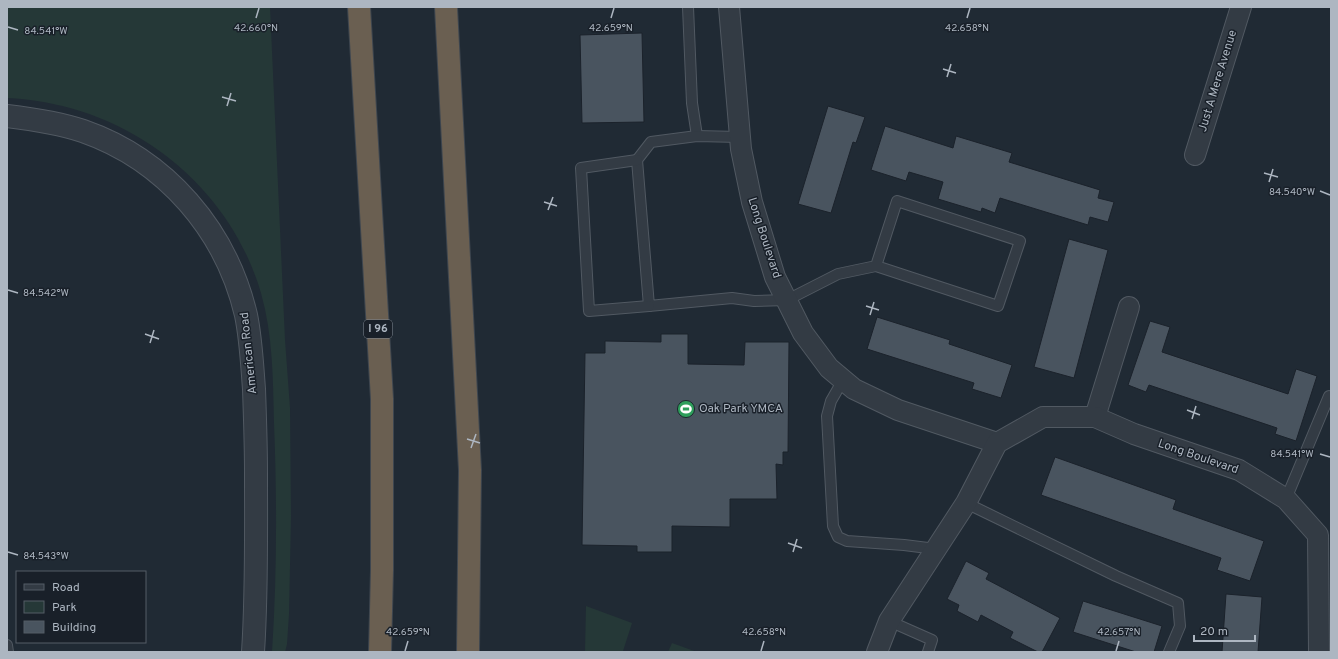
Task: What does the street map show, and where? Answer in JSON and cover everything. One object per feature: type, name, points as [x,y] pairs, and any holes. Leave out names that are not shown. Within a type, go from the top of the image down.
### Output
[{"type":"highway","name":"I 96","points":[[359,7],[382,399],[382,562],[380,652]]},
{"type":"highway","points":[[446,7],[470,470],[468,652]]},
{"type":"street","name":"Long Boulevard","points":[[729,7],[740,149],[752,202],[775,277],[803,332],[829,368],[854,390],[898,410],[997,443],[1043,417],[1095,417],[1134,434],[1239,470],[1286,499],[1324,535],[1319,652]]},
{"type":"street","name":"Just A Mere Avenue","points":[[1194,155],[1241,7]]},
{"type":"street","name":"American Road","points":[[7,116],[32,119],[71,128],[100,138],[128,152],[165,180],[187,201],[206,224],[223,252],[236,282],[243,305],[252,361],[256,444],[255,621],[253,652]]},
{"type":"street","points":[[1095,417],[1128,307]]},
{"type":"street","points":[[877,652],[889,621],[966,503],[997,443]]},
{"type":"lane","points":[[688,7],[692,103],[697,136]]},
{"type":"lane","points":[[649,306],[637,160],[651,142],[697,136],[739,137]]},
{"type":"lane","points":[[637,160],[581,168],[589,311],[732,298],[754,301],[787,300],[838,274],[876,266],[998,306],[1020,241],[897,201],[876,266]]},
{"type":"lane","points":[[843,380],[831,401],[827,416],[833,526],[838,537],[846,541],[936,549]]},
{"type":"lane","points":[[1286,499],[1329,396]]},
{"type":"lane","points":[[966,503],[1116,576],[1178,603],[1180,626],[1169,652]]},
{"type":"lane","points":[[889,621],[932,640],[928,652]]},
{"type":"lane","points":[[7,645],[8,652]]},
{"type":"green space","points":[[7,7],[270,7],[285,340],[290,408],[291,516],[289,614],[285,652],[272,652],[276,566],[276,480],[272,358],[268,325],[261,293],[245,252],[224,216],[197,183],[165,155],[130,132],[91,115],[50,103],[7,98]]},
{"type":"green space","points":[[586,606],[632,623],[623,651],[626,652],[585,652]]},
{"type":"green space","points":[[672,643],[697,652],[668,652]]},
{"type":"building","points":[[642,33],[644,122],[582,123],[580,35]]},
{"type":"building","points":[[828,106],[865,117],[856,143],[853,142],[831,213],[798,204]]},
{"type":"building","points":[[885,126],[953,148],[956,136],[1012,153],[1009,162],[1100,190],[1098,198],[1114,202],[1108,222],[1090,217],[1088,225],[1000,198],[995,213],[982,208],[981,212],[938,199],[943,182],[909,172],[906,181],[871,170]]},
{"type":"building","points":[[1069,239],[1108,250],[1074,378],[1034,367]]},
{"type":"building","points":[[877,317],[950,340],[949,344],[1012,365],[1001,398],[972,389],[974,383],[867,349]]},
{"type":"building","points":[[1150,321],[1170,327],[1162,352],[1288,394],[1296,369],[1317,376],[1296,441],[1275,434],[1277,428],[1149,385],[1146,392],[1128,385]]},
{"type":"building","name":"Oak Park YMCA","points":[[661,334],[688,334],[688,364],[744,365],[745,342],[789,342],[788,452],[783,452],[783,465],[776,464],[777,499],[730,499],[730,527],[672,526],[672,552],[637,552],[637,546],[582,545],[585,353],[605,353],[605,341],[661,342]]},
{"type":"building","points":[[1055,457],[1176,500],[1173,509],[1264,541],[1250,581],[1217,570],[1221,558],[1041,495]]},
{"type":"building","points":[[966,561],[989,573],[986,579],[1060,618],[1042,652],[1038,652],[1010,638],[1013,632],[981,615],[978,622],[957,611],[959,605],[947,599]]},
{"type":"building","points":[[1226,594],[1262,597],[1258,652],[1222,652]]},
{"type":"building","points":[[1083,601],[1162,626],[1154,652],[1136,652],[1073,632]]},
{"type":"place","name":"Oak Park YMCA","points":[[686,409]]}]
